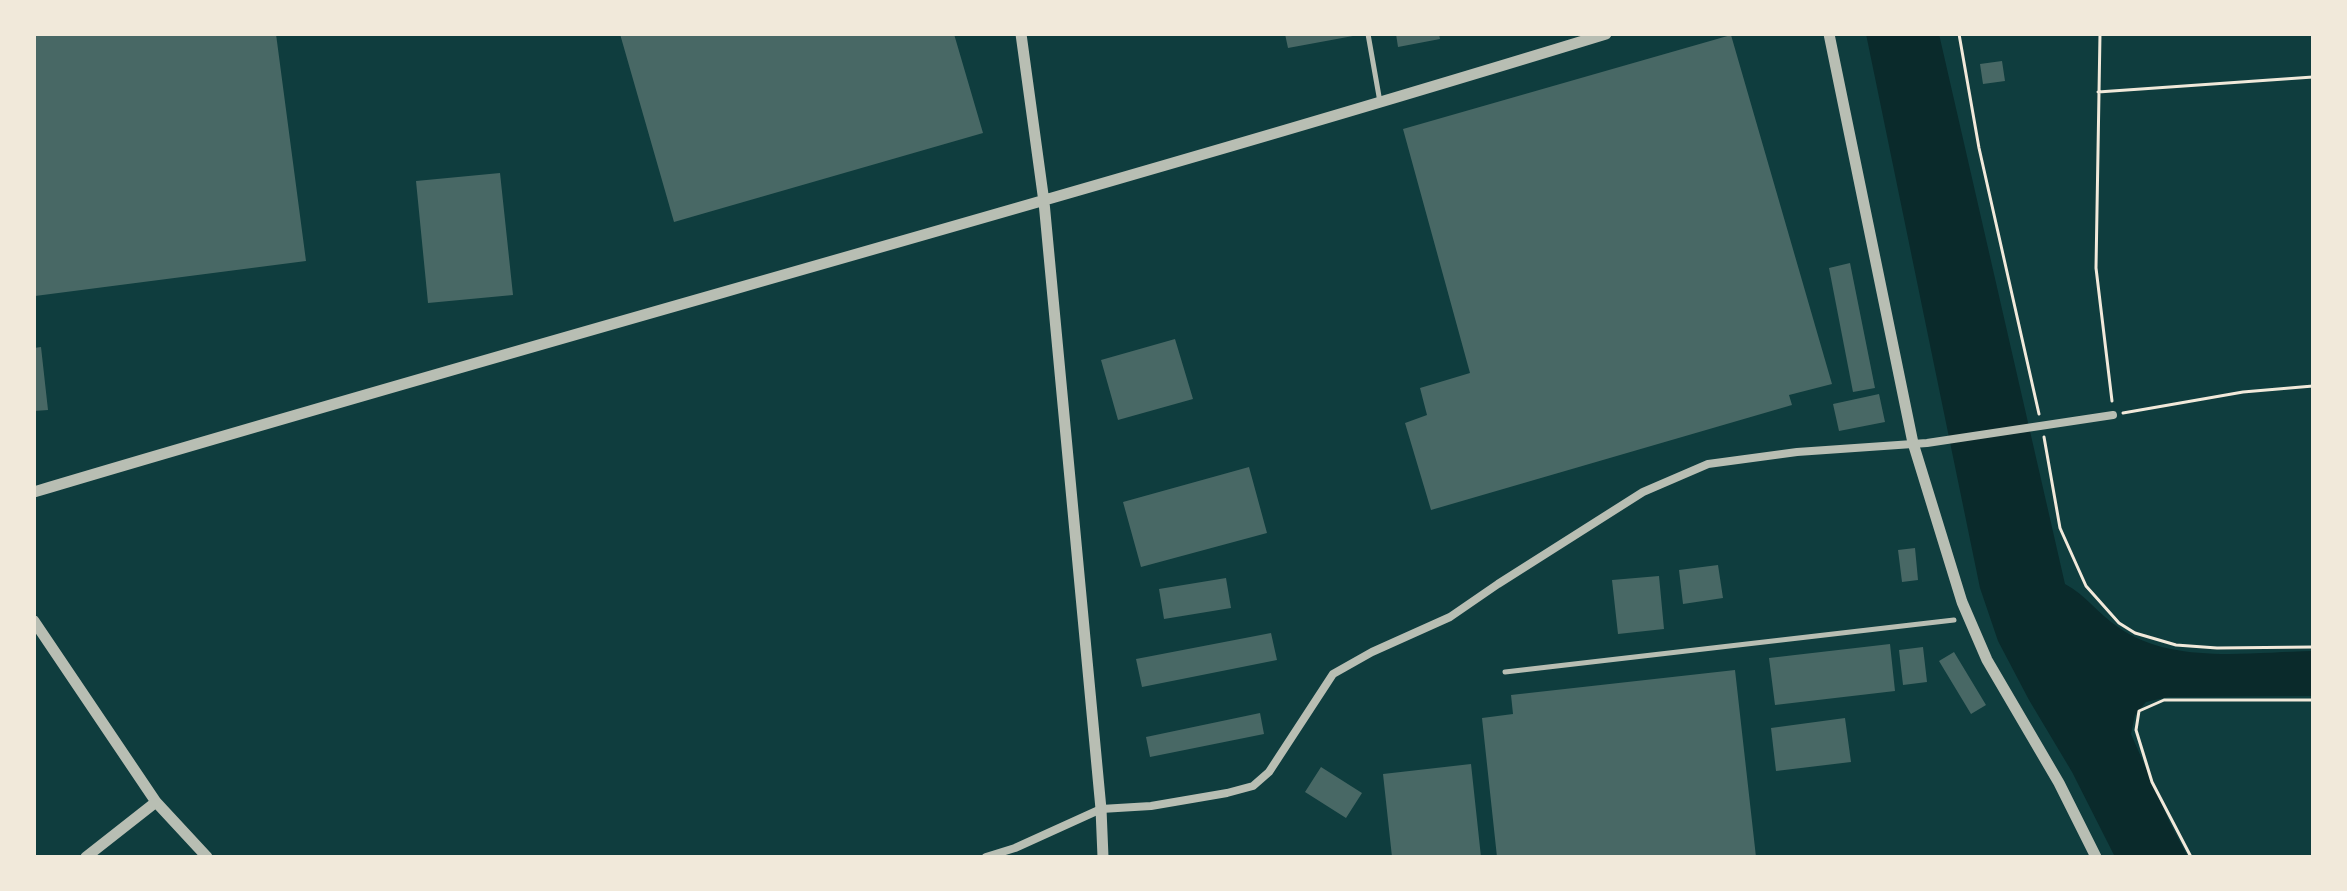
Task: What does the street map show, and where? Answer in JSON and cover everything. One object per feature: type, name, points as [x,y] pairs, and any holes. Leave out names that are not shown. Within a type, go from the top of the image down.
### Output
[{"type":"street","points":[[1021,34],[1044,202],[1103,857]]},
{"type":"street","points":[[34,492],[414,379],[1044,202],[1606,34]]},
{"type":"street","points":[[1829,34],[1913,443],[1962,602],[1987,660],[2059,783],[2096,857]]},
{"type":"street","points":[[986,857],[1015,848],[1101,809],[1151,806],[1253,786],[1269,772],[1333,674],[1372,652],[1450,617],[1643,492],[1708,464],[1797,452],[1927,443],[2113,415]]},
{"type":"street","points":[[34,621],[156,802],[207,857]]},
{"type":"street","points":[[86,857],[156,802]]},
{"type":"lane","points":[[1368,34],[1380,103]]},
{"type":"lane","points":[[1505,672],[1954,620]]},
{"type":"path","points":[[1959,34],[1979,148],[2042,424],[2060,528],[2086,586],[2119,623],[2135,633],[2176,645],[2217,648],[2313,647]]},
{"type":"path","points":[[2100,34],[2096,268],[2113,415],[2243,392],[2313,386]]},
{"type":"path","points":[[2098,92],[2313,77]]},
{"type":"path","points":[[2191,857],[2152,782],[2136,730],[2139,711],[2164,700],[2313,700]]},
{"type":"water","points":[[1866,34],[1939,34],[2065,584],[2118,627],[2162,647],[2212,654],[2313,651],[2313,696],[2168,697],[2146,702],[2135,715],[2131,734],[2188,857],[2115,857],[2072,772],[1998,641],[1980,588]]},
{"type":"building","points":[[34,34],[276,34],[306,261],[35,296]]},
{"type":"building","points":[[620,34],[954,34],[983,133],[674,222]]},
{"type":"building","points":[[1285,34],[1353,34],[1353,36],[1288,48]]},
{"type":"building","points":[[1396,34],[1439,34],[1440,39],[1398,47]]},
{"type":"building","points":[[1731,35],[1832,384],[1789,395],[1792,405],[1431,510],[1405,423],[1427,415],[1420,388],[1470,373],[1403,129]]},
{"type":"building","points":[[2002,61],[2005,81],[1983,84],[1980,64]]},
{"type":"building","points":[[500,173],[513,295],[428,303],[416,181]]},
{"type":"building","points":[[1850,263],[1875,388],[1853,392],[1829,268]]},
{"type":"building","points":[[1175,339],[1193,399],[1118,420],[1101,360]]},
{"type":"building","points":[[41,347],[48,410],[34,411],[34,348]]},
{"type":"building","points":[[1879,394],[1885,422],[1839,431],[1833,404]]},
{"type":"building","points":[[1249,467],[1267,533],[1141,567],[1123,502]]},
{"type":"building","points":[[1915,548],[1918,580],[1902,582],[1898,550]]},
{"type":"building","points":[[1718,565],[1723,598],[1683,604],[1679,570]]},
{"type":"building","points":[[1659,576],[1664,629],[1618,634],[1612,580]]},
{"type":"building","points":[[1226,578],[1231,608],[1164,619],[1159,589]]},
{"type":"building","points":[[1271,633],[1277,660],[1142,687],[1136,659]]},
{"type":"building","points":[[1890,644],[1895,691],[1775,705],[1769,658]]},
{"type":"building","points":[[1923,647],[1927,682],[1903,685],[1899,650]]},
{"type":"building","points":[[1954,652],[1986,705],[1971,714],[1939,661]]},
{"type":"building","points":[[1735,670],[1756,857],[1497,857],[1482,718],[1513,714],[1511,695]]},
{"type":"building","points":[[1260,713],[1264,734],[1150,757],[1146,737]]},
{"type":"building","points":[[1845,718],[1851,762],[1776,771],[1771,728]]},
{"type":"building","points":[[1471,764],[1481,857],[1392,857],[1383,774]]},
{"type":"building","points":[[1321,767],[1362,793],[1346,818],[1305,792]]}]
